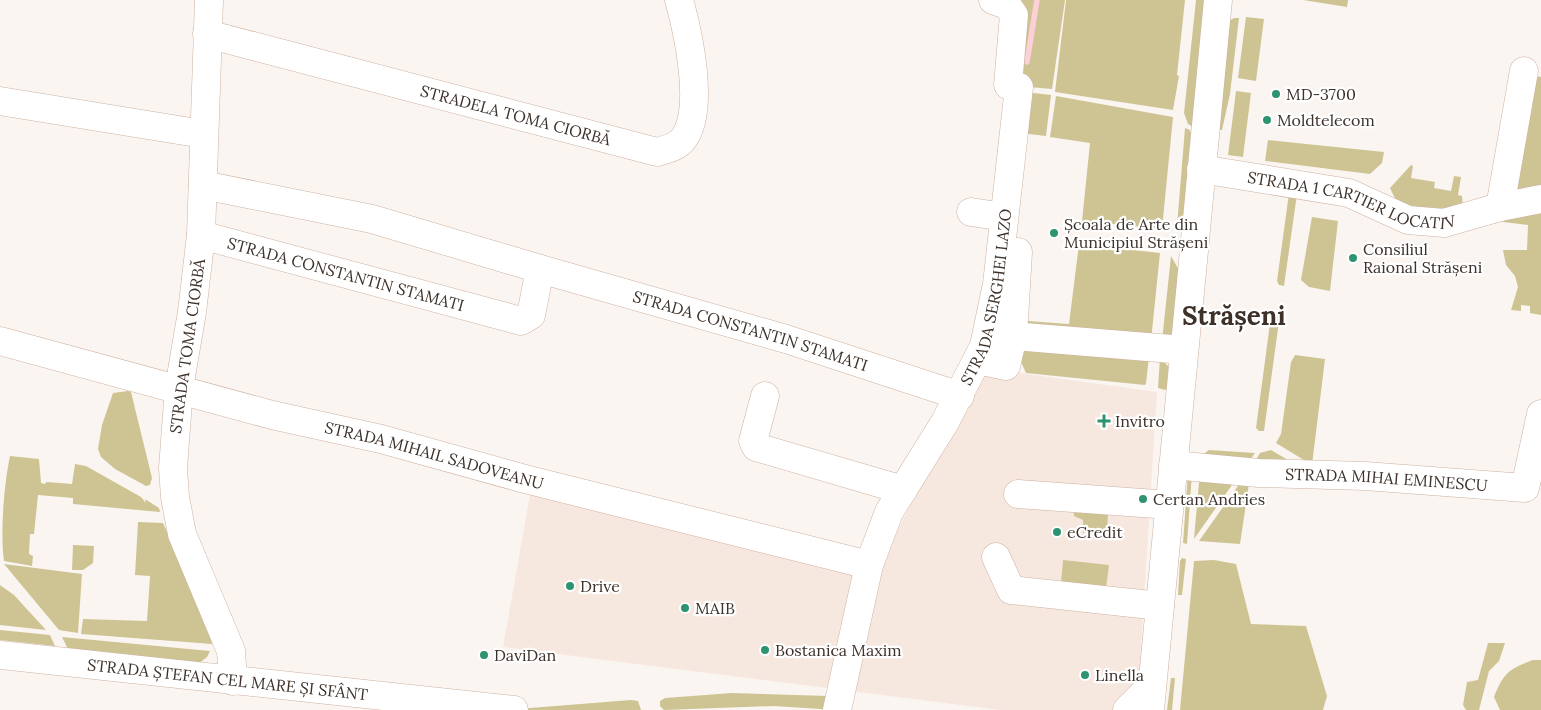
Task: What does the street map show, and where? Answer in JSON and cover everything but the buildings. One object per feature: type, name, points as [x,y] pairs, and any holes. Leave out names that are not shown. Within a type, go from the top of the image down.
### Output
[{"type":"street","name":"STRADA TOMA CIORBĂ","points":[[209,0],[201,235],[192,312],[179,388],[174,442],[175,497],[182,534],[231,651],[233,681]]},
{"type":"street","name":"STRADELA TOMA CIORBĂ","points":[[207,34],[657,152],[672,148],[684,138],[690,124],[693,107],[693,69],[688,32],[679,0]]},
{"type":"street","name":"STRADA SERGHEI LAZO","points":[[837,710],[869,565],[889,512],[960,396],[984,346],[997,284],[1011,162],[1014,86],[1014,15],[1007,5],[993,0]]},
{"type":"street","points":[[1127,710],[1151,697],[1218,0]]},
{"type":"street","points":[[1500,207],[1524,71]]},
{"type":"street","points":[[0,101],[203,134]]},
{"type":"street","points":[[978,360],[1006,366],[1013,336],[1020,230],[1028,164],[1011,162]]},
{"type":"street","name":"STRADA 1 CARTIER LOCATIV","points":[[1201,169],[1349,193],[1408,220],[1444,223],[1500,207],[1541,199]]},
{"type":"street","name":"STRADA CONSTANTIN STAMATI","points":[[203,185],[372,219],[786,339],[960,396]]},
{"type":"street","points":[[971,212],[1004,217]]},
{"type":"street","name":"STRADA CONSTANTIN STAMATI","points":[[201,235],[521,321],[531,315],[540,269]]},
{"type":"street","points":[[1013,336],[1184,350]]},
{"type":"street","name":"STRADA MIHAIL SADOVEANU","points":[[0,341],[179,388],[272,415],[381,439],[525,479],[869,565]]},
{"type":"street","points":[[765,396],[753,441],[756,447],[903,490]]},
{"type":"street","name":"STRADA MIHAI EMINESCU","points":[[1173,465],[1259,473],[1365,476],[1525,488],[1541,414]]},
{"type":"street","points":[[1018,494],[1169,505]]},
{"type":"street","points":[[996,557],[1011,590],[1160,606]]},
{"type":"street","name":"STRADA ȘTEFAN CEL MARE ȘI SFÂNT","points":[[0,655],[233,681],[407,704],[514,710]]},
{"type":"shaded area","points":[[1014,0],[1065,0],[1052,89],[1029,87],[1018,79]]},
{"type":"shaded area","points":[[1066,0],[1185,0],[1177,75],[1179,76],[1173,110],[1055,92]]},
{"type":"shaded area","points":[[1196,0],[1206,0],[1193,127],[1188,124],[1184,113]]},
{"type":"shaded area","points":[[1303,0],[1348,0],[1347,7]]},
{"type":"shaded area","points":[[1246,17],[1264,19],[1256,81],[1238,78]]},
{"type":"shaded area","points":[[1239,18],[1230,94],[1222,130],[1219,130],[1229,21]]},
{"type":"shaded area","points":[[1528,75],[1541,77],[1541,197],[1508,199]]},
{"type":"shaded area","points":[[1236,91],[1251,93],[1243,157],[1228,155]]},
{"type":"shaded area","points":[[1025,92],[1051,95],[1046,136],[1020,133]]},
{"type":"shaded area","points":[[1056,96],[1173,117],[1162,229],[1082,221],[1090,143],[1050,137]]},
{"type":"shaded area","points":[[1185,128],[1190,130],[1191,134],[1183,225],[1177,226]]},
{"type":"shaded area","points":[[1268,140],[1384,152],[1382,163],[1370,174],[1265,161]]},
{"type":"shaded area","points":[[1411,165],[1413,166],[1411,178],[1435,182],[1434,188],[1451,191],[1454,176],[1461,177],[1458,195],[1462,196],[1463,211],[1402,213],[1390,188]]},
{"type":"shaded area","points":[[1289,193],[1297,194],[1284,286],[1279,285],[1277,281]]},
{"type":"shaded area","points":[[1541,209],[1541,315],[1530,313],[1530,306],[1521,305],[1521,311],[1511,310],[1518,287],[1515,276],[1506,265],[1503,250],[1527,250],[1528,225],[1503,222],[1503,216]]},
{"type":"shaded area","points":[[1312,217],[1338,221],[1330,291],[1309,287],[1301,280]]},
{"type":"shaded area","points":[[1079,244],[1160,253],[1151,341],[1026,326],[1028,321],[1069,324]]},
{"type":"shaded area","points":[[1171,256],[1179,270],[1174,333],[1162,341]]},
{"type":"shaded area","points":[[1280,314],[1264,431],[1259,431],[1256,428],[1271,316]]},
{"type":"shaded area","points":[[1022,347],[1149,357],[1146,383],[1145,385],[1026,373],[1021,362]]},
{"type":"shaded area","points":[[1295,355],[1325,359],[1312,465],[1276,443],[1281,434],[1291,362]]},
{"type":"shaded area","points":[[1160,358],[1169,367],[1167,389],[1165,390],[1158,388]]},
{"type":"shaded area","points":[[983,368],[1157,392],[1137,710],[1000,710],[503,647],[531,489],[876,571]]},
{"type":"shaded area","points":[[131,392],[152,478],[150,485],[146,486],[115,469],[101,457],[98,449],[102,425],[113,393]]},
{"type":"shaded area","points":[[1209,450],[1255,453],[1247,464],[1201,456]]},
{"type":"shaded area","points":[[1271,450],[1293,463],[1252,466],[1260,453]]},
{"type":"shaded area","points":[[10,456],[39,459],[41,483],[45,484],[46,482],[72,484],[75,464],[86,466],[141,497],[146,503],[145,499],[159,508],[160,512],[73,504],[73,498],[38,495],[34,534],[30,534],[29,554],[33,556],[32,566],[4,561],[2,538],[3,509]]},
{"type":"shaded area","points":[[1200,471],[1239,475],[1194,539]]},
{"type":"shaded area","points":[[1188,472],[1192,473],[1187,544],[1183,543]]},
{"type":"shaded area","points":[[1245,476],[1250,477],[1240,544],[1199,541]]},
{"type":"shaded area","points":[[1074,509],[1108,512],[1107,535],[1083,533],[1083,520],[1074,516]]},
{"type":"shaded area","points":[[138,522],[163,523],[211,629],[212,644],[81,634],[83,619],[147,621],[150,576],[135,575]]},
{"type":"shaded area","points":[[73,545],[94,546],[93,563],[83,570],[72,570]]},
{"type":"shaded area","points":[[1182,558],[1186,559],[1182,595],[1178,595],[1180,561]]},
{"type":"shaded area","points":[[1063,560],[1109,565],[1106,588],[1061,583]]},
{"type":"shaded area","points":[[1214,560],[1236,564],[1251,624],[1306,626],[1327,696],[1323,710],[1180,710],[1194,561]]},
{"type":"shaded area","points":[[4,564],[82,574],[78,633],[59,630]]},
{"type":"shaded area","points":[[0,585],[14,595],[46,630],[0,625]]},
{"type":"shaded area","points":[[0,630],[50,635],[55,646],[0,640]]},
{"type":"shaded area","points":[[62,637],[210,651],[207,657],[198,664],[68,649]]},
{"type":"shaded area","points":[[1488,643],[1505,643],[1499,661],[1489,671],[1479,710],[1466,710],[1463,705],[1467,682],[1478,680]]},
{"type":"shaded area","points":[[1533,660],[1541,660],[1541,710],[1500,710],[1494,697],[1504,677],[1518,666]]},
{"type":"shaded area","points":[[1171,678],[1175,678],[1172,710],[1167,710]]},
{"type":"shaded area","points":[[732,693],[829,696],[836,710],[774,706],[664,710],[660,706],[660,701],[665,698]]},
{"type":"shaded area","points":[[638,701],[641,710],[504,710]]},
{"type":"waterway","points":[[1027,62],[1037,0]]},
{"type":"place","name":"MD-3700","points":[[1276,94]]},
{"type":"place","name":"Moldtelecom","points":[[1267,120]]},
{"type":"place","name":"Școala de Arte din Municipiul Strășeni","points":[[1054,233]]},
{"type":"place","name":"Consiliul Raional Strășeni","points":[[1353,258]]},
{"type":"place","name":"Invitro","points":[[1104,421]]},
{"type":"place","name":"Certan Andries","points":[[1143,499]]},
{"type":"place","name":"eCredit","points":[[1057,532]]},
{"type":"place","name":"Drive","points":[[570,586]]},
{"type":"place","name":"MAIB","points":[[685,608]]},
{"type":"place","name":"Bostanica Maxim","points":[[765,650]]},
{"type":"place","name":"DaviDan","points":[[484,655]]},
{"type":"place","name":"Linella","points":[[1085,675]]},
{"type":"district","name":"Strășeni","points":[[1234,315]]}]
